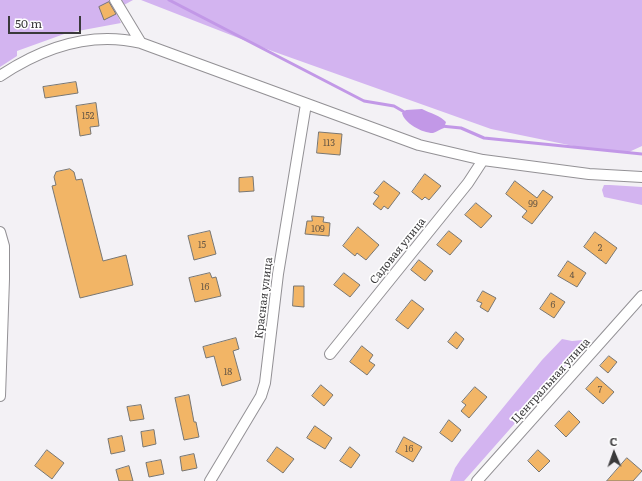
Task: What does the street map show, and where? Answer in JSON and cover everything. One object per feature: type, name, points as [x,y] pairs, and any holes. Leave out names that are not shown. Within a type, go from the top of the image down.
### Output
[{"type":"street","points":[[115,0],[141,43]]},
{"type":"street","points":[[0,76],[21,63],[71,43],[107,39],[125,39],[141,43],[419,145],[483,160],[588,174],[642,177]]},
{"type":"street","name":"Красная улица","points":[[210,481],[263,390],[278,274],[306,104]]},
{"type":"street","name":"Садовая улица","points":[[330,354],[468,183],[483,160]]},
{"type":"street","points":[[0,232],[4,246],[0,396]]},
{"type":"street","points":[[0,265],[4,278]]},
{"type":"street","name":"Центральная улица","points":[[477,481],[642,296]]},
{"type":"shaded area","points":[[0,0],[133,0],[115,10],[121,23],[67,33],[17,51],[17,56],[0,67]]},
{"type":"shaded area","points":[[141,0],[642,0],[642,146],[629,152],[593,150],[491,129],[272,51]]},
{"type":"shaded area","points":[[422,109],[444,120],[446,122],[444,128],[433,133],[429,133],[414,127],[403,117],[402,113],[406,110]]},
{"type":"shaded area","points":[[604,185],[642,187],[642,205],[604,197],[602,190]]},
{"type":"shaded area","points":[[562,339],[572,341],[583,340],[585,344],[464,481],[450,481],[455,468],[461,459],[542,360]]},
{"type":"building","points":[[109,2],[116,14],[104,20],[99,7]]},
{"type":"building","points":[[76,82],[78,93],[45,98],[43,87]]},
{"type":"building","points":[[96,103],[99,126],[90,127],[91,134],[80,136],[76,106]]},
{"type":"building","points":[[319,132],[342,134],[340,155],[317,153]]},
{"type":"building","points":[[70,169],[74,172],[76,180],[82,179],[103,261],[126,255],[133,285],[80,298],[52,186],[56,185],[54,177],[56,172]]},
{"type":"building","points":[[425,174],[441,186],[429,200],[425,197],[422,200],[412,192]]},
{"type":"building","points":[[253,177],[254,191],[239,192],[239,178]]},
{"type":"building","points":[[384,181],[400,193],[388,209],[384,206],[381,210],[373,204],[379,196],[374,193]]},
{"type":"building","points":[[515,181],[537,198],[543,190],[553,197],[532,224],[522,217],[527,211],[506,194]]},
{"type":"building","points":[[476,203],[492,216],[481,228],[465,215]]},
{"type":"building","points":[[312,216],[324,217],[323,222],[330,223],[329,236],[305,234],[307,221],[312,221]]},
{"type":"building","points":[[358,227],[379,245],[366,260],[357,253],[355,256],[343,246]]},
{"type":"building","points":[[210,231],[216,254],[194,260],[188,236]]},
{"type":"building","points":[[449,231],[462,241],[450,255],[437,245]]},
{"type":"building","points":[[595,232],[617,248],[606,264],[584,247]]},
{"type":"building","points":[[419,260],[433,271],[425,281],[411,270]]},
{"type":"building","points":[[568,261],[586,273],[577,287],[558,276]]},
{"type":"building","points":[[210,273],[212,278],[216,277],[221,296],[195,302],[189,278]]},
{"type":"building","points":[[344,273],[360,285],[350,297],[334,285]]},
{"type":"building","points":[[294,286],[304,286],[304,307],[293,306]]},
{"type":"building","points":[[483,291],[496,298],[488,312],[480,307],[482,303],[477,301]]},
{"type":"building","points":[[551,293],[565,302],[554,318],[540,309]]},
{"type":"building","points":[[412,300],[424,309],[408,329],[396,320]]},
{"type":"building","points":[[456,332],[464,339],[457,349],[448,342]]},
{"type":"building","points":[[236,338],[239,349],[233,351],[241,380],[222,386],[214,356],[206,358],[203,347]]},
{"type":"building","points":[[362,346],[373,355],[369,361],[375,365],[367,375],[350,362]]},
{"type":"building","points":[[609,356],[617,362],[608,373],[600,366]]},
{"type":"building","points":[[597,377],[614,392],[603,404],[586,389]]},
{"type":"building","points":[[321,385],[333,395],[324,406],[312,396]]},
{"type":"building","points":[[475,387],[487,397],[469,418],[461,411],[466,405],[462,402]]},
{"type":"building","points":[[189,395],[194,422],[196,422],[199,437],[184,440],[175,398]]},
{"type":"building","points":[[141,405],[144,419],[130,421],[127,407]]},
{"type":"building","points":[[569,411],[580,422],[566,437],[555,426]]},
{"type":"building","points":[[449,420],[461,430],[452,442],[440,433]]},
{"type":"building","points":[[315,426],[332,438],[325,449],[307,438]]},
{"type":"building","points":[[154,430],[156,444],[143,447],[141,432]]},
{"type":"building","points":[[122,436],[125,451],[111,454],[108,439]]},
{"type":"building","points":[[404,437],[422,447],[413,462],[396,452]]},
{"type":"building","points":[[277,447],[294,459],[283,473],[267,461]]},
{"type":"building","points":[[350,447],[360,455],[351,468],[340,461]]},
{"type":"building","points":[[47,450],[64,463],[52,479],[35,466]]},
{"type":"building","points":[[538,450],[550,461],[539,472],[528,461]]},
{"type":"building","points":[[194,454],[197,468],[182,471],[180,457]]},
{"type":"building","points":[[627,458],[642,471],[633,481],[607,481]]},
{"type":"building","points":[[161,460],[164,474],[149,477],[146,463]]},
{"type":"building","points":[[129,466],[133,481],[119,481],[116,470]]},
{"type":"waterway","points":[[169,0],[364,101],[394,106],[406,113]]},
{"type":"waterway","points":[[441,126],[461,128],[484,138],[642,154]]}]
